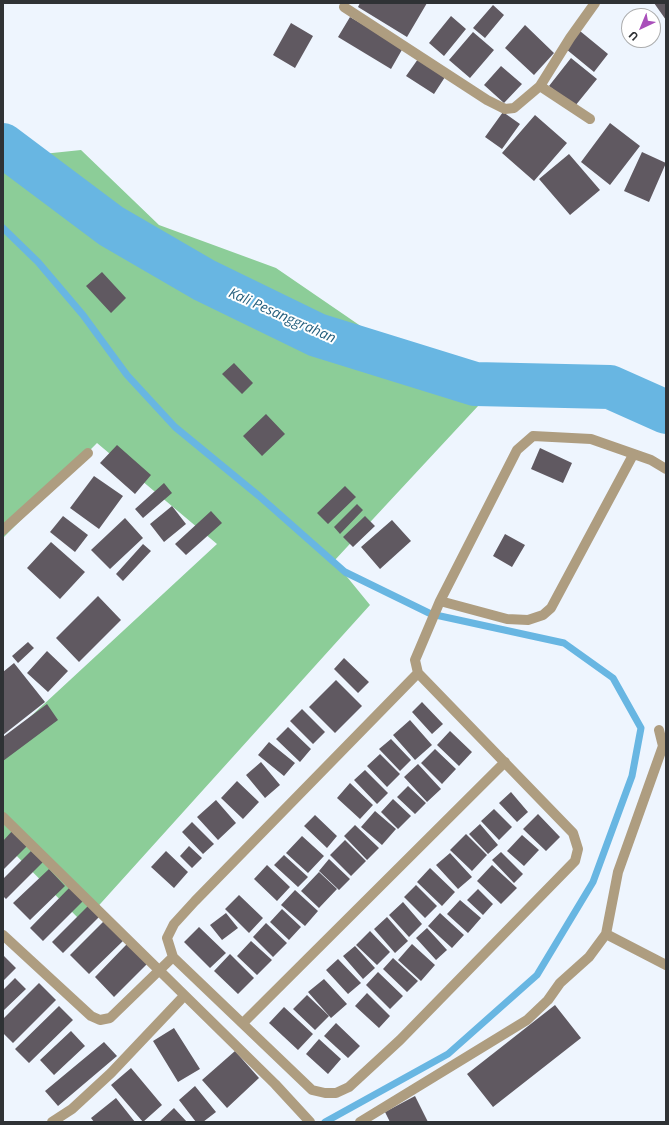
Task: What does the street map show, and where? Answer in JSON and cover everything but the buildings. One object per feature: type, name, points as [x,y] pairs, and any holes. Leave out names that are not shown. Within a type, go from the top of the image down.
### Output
[{"type":"street","points":[[344,6],[487,100],[506,109],[514,108],[540,86],[570,38],[595,3]]},
{"type":"street","points":[[540,86],[590,119]]},
{"type":"street","points":[[418,673],[174,924],[167,938],[174,956],[312,1090],[326,1093],[336,1093],[349,1087],[400,1040],[575,861],[578,849],[573,833],[418,673],[415,660],[439,605],[517,450],[533,436],[591,439],[633,455],[651,460],[666,469]]},
{"type":"street","points":[[3,530],[88,453]]},
{"type":"street","points":[[439,605],[507,619],[528,620],[543,615],[550,608],[633,455]]},
{"type":"street","points":[[360,1122],[527,1020],[548,1000],[560,983],[589,958],[606,934],[618,872],[663,746],[659,730]]},
{"type":"street","points":[[243,1023],[505,762]]},
{"type":"street","points":[[3,817],[275,1084],[308,1120]]},
{"type":"street","points":[[606,934],[666,965]]},
{"type":"street","points":[[3,936],[91,1016],[100,1020],[110,1018],[174,956]]},
{"type":"street","points":[[52,1122],[72,1109],[111,1073],[184,996]]},
{"type":"green space","points":[[3,146],[14,157],[81,150],[159,225],[276,268],[384,342],[505,377],[334,561],[370,605],[83,923],[3,842],[3,742],[217,544],[97,443],[3,538]]},
{"type":"waterway","name":"Kali Pesanggrahan","points":[[3,145],[111,226],[204,280],[317,335],[475,384],[610,387],[666,412]]},
{"type":"waterway","points":[[3,228],[38,262],[83,315],[127,375],[175,427],[259,496],[345,572],[431,614],[564,643],[613,678],[641,728],[632,776],[593,882],[537,975],[448,1054],[325,1122]]}]
